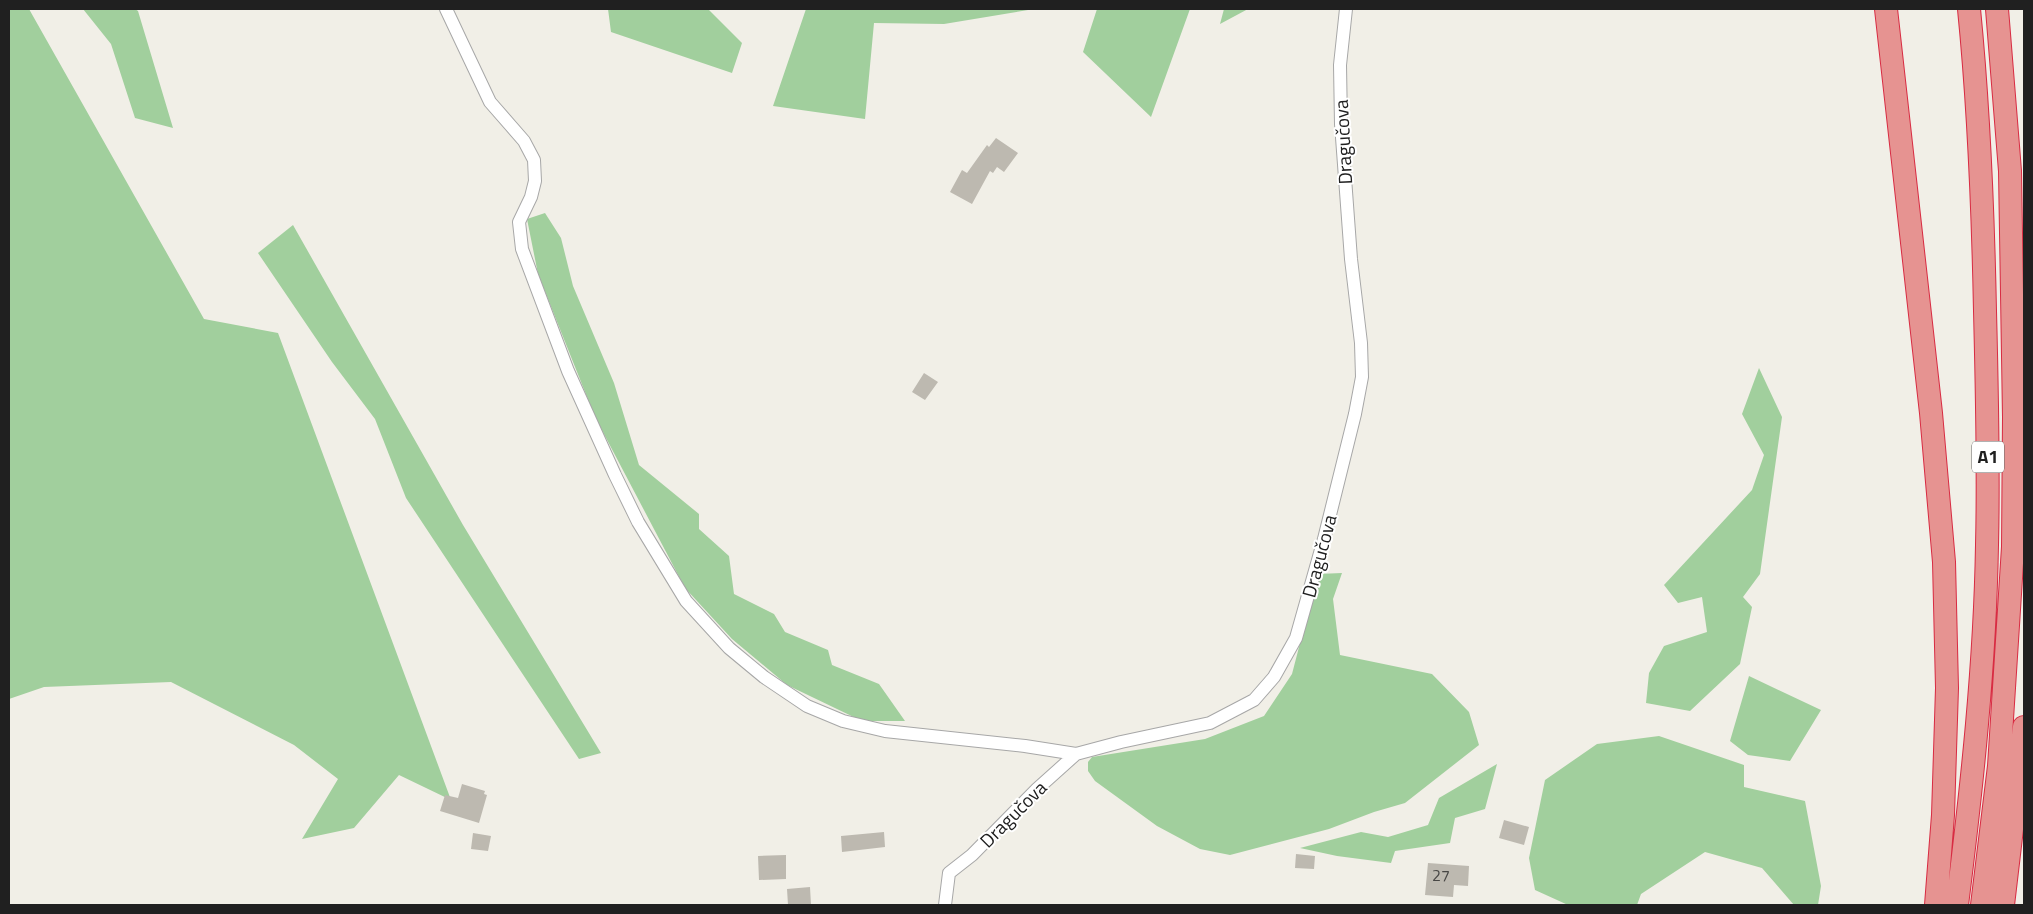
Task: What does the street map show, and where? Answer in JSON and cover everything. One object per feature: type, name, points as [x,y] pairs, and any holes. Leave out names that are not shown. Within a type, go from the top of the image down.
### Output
[{"type":"highway","points":[[1886,9],[1931,413],[1944,562],[1947,688],[1943,815],[1936,905]]},
{"type":"highway","name":"A1","points":[[1957,905],[1973,770],[1983,647],[1988,547],[1988,422],[1982,172],[1969,9]]},
{"type":"highway","name":"A1","points":[[1982,905],[1999,766],[2013,547],[2014,417],[2010,171],[1997,9]]},
{"type":"highway","points":[[2003,905],[2024,727]]},
{"type":"street","points":[[446,9],[490,102],[524,141],[534,160],[536,181],[531,197],[519,222],[525,258],[568,371],[615,475],[638,522],[686,601],[729,648],[807,706],[843,720],[885,730],[1025,746],[1076,754]]},
{"type":"street","name":"Dragučova","points":[[945,905],[949,873],[972,855],[1037,789],[1076,754],[1121,742],[1210,723],[1254,700],[1274,677],[1296,638],[1324,539],[1355,414],[1362,377],[1361,343],[1351,259],[1341,124],[1340,65],[1346,9]]},
{"type":"green space","points":[[9,9],[29,9],[204,319],[278,333],[451,800],[399,775],[354,828],[302,839],[338,779],[294,745],[171,682],[44,687],[9,699]]},
{"type":"green space","points":[[83,9],[135,9],[138,11],[173,128],[135,118],[111,44]]},
{"type":"green space","points":[[608,9],[708,9],[742,43],[732,73],[611,32]]},
{"type":"green space","points":[[806,9],[1034,9],[944,24],[874,23],[865,119],[773,106]]},
{"type":"green space","points":[[1097,9],[1190,9],[1151,117],[1083,52]]},
{"type":"green space","points":[[1224,9],[1248,9],[1220,24]]},
{"type":"green space","points":[[545,213],[561,238],[573,286],[614,383],[639,465],[699,514],[699,529],[729,556],[734,594],[774,614],[785,632],[828,650],[832,665],[879,684],[905,721],[862,721],[787,685],[732,639],[685,588],[595,417],[538,274],[527,219]]},
{"type":"green space","points":[[293,225],[463,525],[601,753],[579,759],[406,498],[375,419],[332,362],[258,253]]},
{"type":"green space","points":[[1759,368],[1782,417],[1760,574],[1743,597],[1752,607],[1740,664],[1690,711],[1646,703],[1649,673],[1664,646],[1707,632],[1702,597],[1678,603],[1664,585],[1752,490],[1764,455],[1742,414]]},
{"type":"green space","points":[[1342,573],[1333,599],[1340,655],[1432,674],[1469,712],[1479,745],[1405,803],[1374,812],[1329,829],[1230,855],[1200,849],[1157,826],[1095,781],[1088,771],[1088,762],[1092,757],[1205,739],[1264,716],[1292,674],[1318,574]]},
{"type":"green space","points":[[1749,676],[1821,710],[1790,761],[1748,755],[1730,741]]},
{"type":"green space","points":[[1659,736],[1744,765],[1744,787],[1805,801],[1821,886],[1818,905],[1794,905],[1762,868],[1705,852],[1641,894],[1637,905],[1568,905],[1535,890],[1529,858],[1545,780],[1597,744]]},
{"type":"green space","points":[[1497,764],[1485,809],[1455,818],[1450,843],[1395,851],[1391,863],[1337,856],[1300,848],[1361,832],[1388,837],[1428,825],[1439,798]]},
{"type":"building","points":[[996,138],[1018,153],[1004,172],[997,167],[993,173],[990,171],[972,204],[950,192],[962,170],[967,173],[987,145],[989,147]]},
{"type":"building","points":[[924,373],[938,382],[925,400],[912,392]]},
{"type":"building","points":[[462,784],[485,791],[484,794],[487,795],[479,823],[440,811],[445,795],[458,798]]},
{"type":"building","points":[[1504,820],[1529,827],[1524,845],[1499,838]]},
{"type":"building","points":[[884,832],[885,847],[842,852],[841,836]]},
{"type":"building","points":[[473,833],[491,836],[488,851],[471,849]]},
{"type":"building","points":[[1296,854],[1315,856],[1314,869],[1295,868]]},
{"type":"building","points":[[786,855],[786,879],[759,880],[758,856]]},
{"type":"building","points":[[1428,863],[1469,866],[1468,886],[1454,885],[1453,897],[1425,895]]},
{"type":"building","points":[[810,887],[811,905],[788,905],[787,889]]}]
